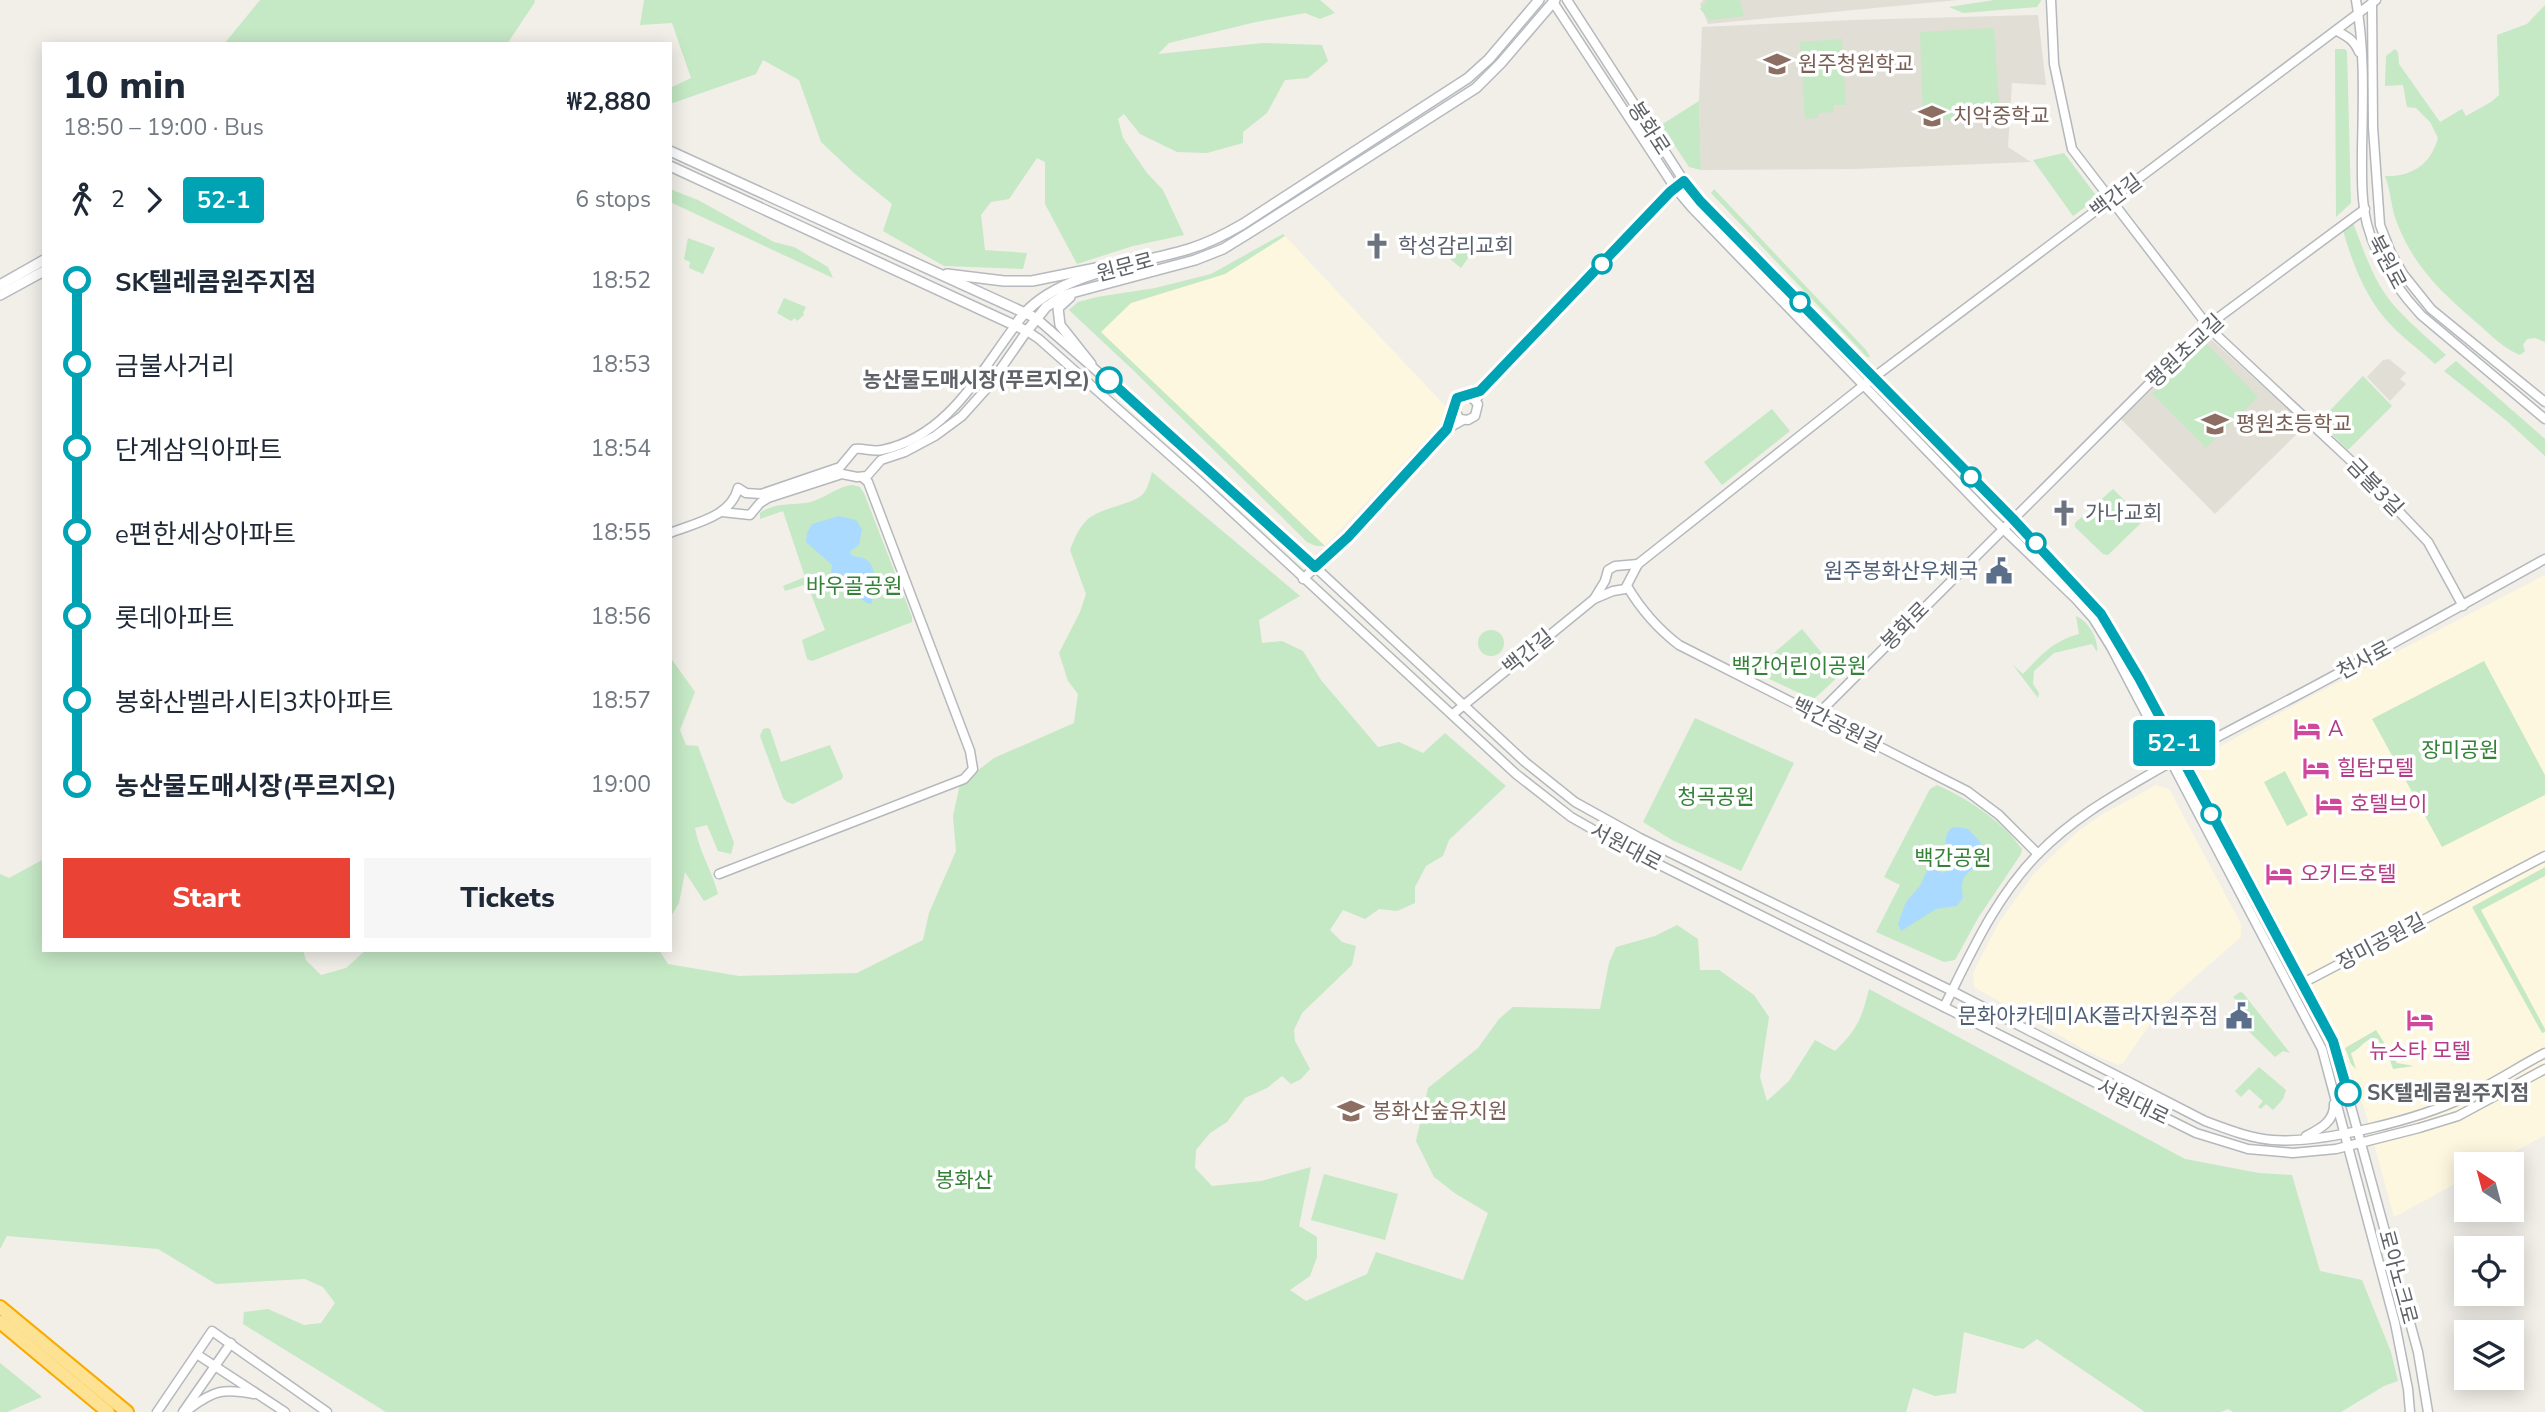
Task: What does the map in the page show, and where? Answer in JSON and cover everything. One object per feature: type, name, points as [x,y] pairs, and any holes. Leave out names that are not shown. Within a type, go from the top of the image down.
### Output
[{"type":"highway","points":[[0,1307],[108,1412]]},
{"type":"highway","points":[[0,1322],[127,1412]]},
{"type":"main road","name":"원문로","points":[[1023,312],[1065,284],[1219,238],[1468,78],[1489,59],[1539,0]]},
{"type":"main road","name":"원문로","points":[[1027,331],[1046,307],[1064,295],[1195,260],[1223,248],[1282,212],[1476,88],[1495,70],[1553,1]]},
{"type":"main road","points":[[672,152],[1036,318]]},
{"type":"main road","points":[[672,167],[1027,331]]},
{"type":"main road","points":[[1276,203],[1282,212]]},
{"type":"main road","points":[[935,273],[1004,281],[1032,281],[1192,248]]},
{"type":"main road","points":[[1,284],[42,261]]},
{"type":"main road","points":[[0,295],[42,272]]},
{"type":"main road","points":[[1084,289],[1065,300],[1058,308],[1058,319],[1091,364]]},
{"type":"main road","points":[[1015,326],[1023,312]]},
{"type":"street","name":"봉화로","points":[[1567,0],[1684,181],[1700,201],[2013,519],[2101,614],[2120,642],[2333,1041],[2358,1130]]},
{"type":"street","name":"금불3길","points":[[2051,0],[2054,64],[2072,149],[2207,326],[2349,459],[2428,542],[2462,606]]},
{"type":"street","name":"북원로","points":[[2356,0],[2362,62],[2362,178],[2367,225],[2381,261],[2406,299],[2421,315],[2545,419]]},
{"type":"street","name":"봉화로","points":[[1553,1],[1675,188],[1722,241],[1863,387],[2093,618],[2111,647],[2322,1049],[2345,1132]]},
{"type":"street","name":"백간길","points":[[1863,387],[2337,31],[2373,1]]},
{"type":"street","name":"북원로","points":[[2373,1],[2376,192],[2380,225],[2391,253],[2415,292],[2431,309],[2545,402]]},
{"type":"street","points":[[2337,31],[2356,44],[2362,62]]},
{"type":"street","points":[[1447,429],[1457,398],[1473,398],[1684,181]]},
{"type":"street","name":"평원초교길","points":[[2003,529],[2207,326],[2365,209]]},
{"type":"street","name":"서원대로","points":[[1036,318],[1091,364],[1315,567],[1525,762],[1575,802],[1725,881],[1952,991],[2205,1121],[2271,1140],[2298,1140],[2358,1130]]},
{"type":"street","points":[[748,493],[761,494],[840,467],[855,449],[869,452],[895,446],[945,417],[977,381],[1015,326]]},
{"type":"street","points":[[722,512],[750,515],[763,500],[842,474],[866,475],[886,457],[905,452],[934,436],[962,415],[988,387],[1027,331]]},
{"type":"street","name":"서원대로","points":[[1027,331],[1199,481],[1516,774],[1571,817],[1622,846],[2196,1133],[2248,1149],[2273,1152],[2320,1151],[2361,1143]]},
{"type":"street","points":[[1594,599],[1623,586],[1637,564],[1863,387]]},
{"type":"street","points":[[1303,579],[1348,537],[1447,429],[1475,416],[1478,408],[1473,398]]},
{"type":"street","points":[[1453,409],[1463,420]]},
{"type":"street","points":[[719,874],[813,835],[964,779],[973,769],[970,751],[866,475],[869,452]]},
{"type":"street","points":[[846,459],[847,469],[866,475]]},
{"type":"street","points":[[739,514],[734,508],[738,488],[755,499],[757,506]]},
{"type":"street","points":[[672,532],[722,512],[735,499]]},
{"type":"street","name":"봉화로","points":[[1817,715],[2003,529]]},
{"type":"street","name":"천사로","points":[[2170,762],[2545,559]]},
{"type":"street","points":[[1594,599],[1608,570],[1637,564]]},
{"type":"street","points":[[1619,566],[1626,570],[1623,586]]},
{"type":"street","points":[[1605,581],[1623,586]]},
{"type":"street","name":"백간공원길","points":[[1623,586],[1667,636],[1679,645],[1966,791],[1999,815],[2038,854]]},
{"type":"street","name":"백간길","points":[[1453,714],[1594,599]]},
{"type":"street","points":[[1944,1007],[1988,919],[2038,854],[2094,807],[2170,762]]},
{"type":"street","name":"장미공원길","points":[[2303,984],[2545,856]]},
{"type":"street","points":[[1719,894],[1725,881]]},
{"type":"street","points":[[2358,1130],[2443,1107],[2465,1098],[2545,1053]]},
{"type":"street","points":[[2361,1143],[2458,1116],[2545,1069]]},
{"type":"street","points":[[2298,1140],[2323,1127],[2333,1115],[2335,1107],[2332,1087]]},
{"type":"street","name":"로아노크로","points":[[2358,1130],[2409,1317],[2426,1389],[2428,1412]]},
{"type":"street","name":"로아노크로","points":[[2345,1132],[2395,1323],[2410,1412]]},
{"type":"street","points":[[2395,1323],[2409,1317]]},
{"type":"street","points":[[157,1412],[212,1331],[327,1412]]},
{"type":"street","points":[[184,1412],[231,1343]]},
{"type":"street","points":[[198,1354],[285,1412]]},
{"type":"street","points":[[184,1412],[220,1390],[261,1395]]},
{"type":"shaded area","points":[[1703,0],[1958,0],[1708,24],[1700,4]]},
{"type":"shaded area","points":[[2038,15],[2046,85],[2012,83],[2008,147],[2031,162],[1855,169],[1701,170],[1699,100],[1702,27]]},
{"type":"shaded area","points":[[1285,236],[1447,408],[1441,423],[1325,546],[1100,332],[1131,303],[1225,274]]},
{"type":"shaded area","name":"평원초등학교","points":[[2204,339],[2211,339],[2302,422],[2304,427],[2215,514],[2121,419]]},
{"type":"shaded area","points":[[2389,359],[2406,373],[2400,379],[2406,384],[2390,401],[2367,377],[2383,360]]},
{"type":"shaded area","points":[[2545,575],[2545,1135],[2514,1152],[2454,1152],[2454,1184],[2394,1217],[2366,1114],[2341,1043],[2198,772],[2199,758]]},
{"type":"shaded area","points":[[2156,785],[2169,789],[2241,924],[2241,937],[2163,1005],[2123,1063],[2118,1065],[2087,1051],[1974,987],[1973,973],[1998,924],[2033,875],[2077,832],[2103,814]]},
{"type":"green space","points":[[260,0],[535,2],[508,42],[226,42]]},
{"type":"green space","points":[[644,0],[1320,0],[1335,13],[1320,19],[1305,13],[1169,43],[1158,54],[1263,43],[1322,45],[1328,61],[1308,78],[1285,80],[1267,113],[1243,132],[1243,143],[1207,153],[1177,152],[1140,134],[1124,114],[1118,119],[1123,138],[1147,173],[1163,190],[1184,235],[1133,246],[1077,264],[1045,204],[1045,162],[1037,158],[1009,199],[991,202],[981,215],[985,250],[1027,253],[1023,269],[944,266],[883,231],[892,204],[821,142],[799,80],[763,60],[756,74],[672,103],[672,87],[691,78],[672,23],[640,25]]},
{"type":"green space","points":[[1707,0],[1740,0],[1744,16],[1710,20],[1700,9]]},
{"type":"green space","points":[[1994,0],[2041,1],[2037,7],[1963,13],[1949,7]]},
{"type":"green space","points":[[2545,5],[2545,342],[2535,338],[2527,339],[2523,345],[2525,351],[2520,355],[2497,341],[2441,290],[2404,239],[2395,217],[2385,176],[2404,174],[2419,167],[2431,155],[2438,138],[2430,122],[2416,108],[2407,107],[2403,85],[2385,86],[2386,56],[2395,49],[2398,52],[2399,64],[2440,122],[2462,109],[2466,116],[2499,95],[2497,35],[2527,24]]},
{"type":"green space","points":[[1994,28],[2000,119],[1923,120],[1920,32]]},
{"type":"green space","points":[[1842,39],[1846,105],[1834,105],[1834,112],[1818,113],[1818,118],[1805,119],[1800,42]]},
{"type":"green space","points":[[2335,49],[2345,49],[2347,52],[2351,203],[2336,217]]},
{"type":"green space","points":[[1699,101],[1701,170],[1689,167],[1661,125]]},
{"type":"green space","points":[[2064,153],[2096,199],[2073,216],[2033,160]]},
{"type":"green space","points":[[1714,189],[1870,357],[1867,357],[1711,193]]},
{"type":"green space","points":[[672,190],[698,200],[774,242],[794,247],[828,267],[833,278],[672,203]]},
{"type":"green space","points":[[2353,223],[2371,269],[2390,301],[2446,355],[2435,364],[2389,323],[2363,285],[2342,227]]},
{"type":"green space","points":[[1283,234],[1285,236],[1225,274],[1131,303],[1101,332],[1325,546],[1307,542],[1069,310],[1078,302],[1097,297],[1155,288],[1211,274]]},
{"type":"green space","points":[[688,238],[715,248],[703,274],[689,268],[690,262],[684,259]]},
{"type":"green space","points":[[1462,238],[1471,240],[1476,247],[1461,268],[1450,259],[1454,255],[1450,252],[1457,245],[1456,241]]},
{"type":"green space","points":[[784,298],[806,307],[804,315],[797,321],[795,318],[791,321],[777,313]]},
{"type":"green space","points":[[2206,343],[2258,397],[2206,448],[2152,394]]},
{"type":"green space","points":[[2456,361],[2545,439],[2545,456],[2507,421],[2444,371]]},
{"type":"green space","points":[[2363,376],[2392,406],[2348,450],[2319,422]]},
{"type":"green space","points":[[1772,409],[1790,431],[1722,485],[1704,462]]},
{"type":"green space","name":"봉화산","points":[[1152,472],[1300,596],[1259,620],[1262,643],[1282,641],[1303,651],[1321,680],[1378,747],[1399,742],[1423,753],[1445,733],[1506,786],[1449,840],[1443,856],[1426,866],[1415,887],[1415,903],[1397,911],[1379,909],[1365,919],[1343,910],[1330,930],[1342,942],[1356,946],[1352,965],[1302,1013],[1294,1030],[1295,1041],[1310,1069],[1301,1079],[1291,1084],[1282,1076],[1267,1088],[1245,1098],[1227,1122],[1210,1133],[1196,1150],[1195,1168],[1212,1186],[1261,1181],[1311,1167],[1299,1226],[1317,1237],[1317,1257],[1310,1276],[1290,1290],[1306,1301],[1367,1274],[1376,1252],[1463,1280],[1488,1213],[1434,1177],[1416,1141],[1428,1088],[1478,1048],[1499,1019],[1513,1007],[1600,1009],[1609,963],[1616,947],[1655,936],[1677,925],[1698,939],[1700,970],[1719,970],[1754,995],[1769,1017],[1760,1077],[1767,1101],[1789,1081],[1815,1040],[1835,1051],[1858,1023],[1869,989],[2185,1159],[2259,1173],[2292,1175],[2320,1271],[2362,1280],[2391,1352],[2398,1381],[2384,1386],[2341,1412],[2233,1412],[2228,1409],[2221,1412],[2145,1412],[2037,1339],[2023,1349],[1964,1332],[1956,1393],[1935,1396],[1913,1388],[1906,1412],[386,1412],[243,1324],[244,1312],[268,1309],[304,1325],[321,1323],[335,1303],[323,1287],[305,1279],[216,1284],[158,1249],[7,1236],[0,1249],[0,874],[9,878],[42,860],[42,952],[304,952],[306,960],[321,975],[346,968],[364,952],[660,952],[668,964],[739,976],[857,973],[923,940],[929,913],[956,851],[953,816],[960,784],[994,758],[1074,723],[1078,694],[1068,681],[1059,653],[1086,594],[1070,550],[1078,531],[1086,521],[1099,512],[1139,497],[1149,483]]},
{"type":"green space","name":"바우골공원","points":[[853,485],[860,487],[864,493],[912,622],[812,661],[807,659],[802,640],[825,630],[807,584],[785,591],[783,586],[805,577],[783,511],[760,519],[760,513],[776,506],[811,502]]},
{"type":"green space","points":[[2113,489],[2144,520],[2108,555],[2103,554],[2075,527],[2075,523]]},
{"type":"green space","points":[[2076,616],[2092,631],[2097,652],[2092,644],[2054,653],[2034,671],[2033,684],[2039,693],[2038,698],[2013,665],[2023,674],[2055,645],[2079,634]]},
{"type":"green space","name":"백간어린이공원","points":[[1802,629],[1840,675],[1815,698],[1805,696],[1753,671]]},
{"type":"green space","points":[[1491,630],[1500,634],[1504,643],[1500,652],[1491,656],[1482,652],[1478,643],[1482,634]]},
{"type":"green space","points":[[672,660],[695,692],[680,730],[686,745],[698,746],[734,843],[731,854],[718,851],[707,825],[695,828],[718,894],[704,901],[685,872],[679,903],[672,915]]},
{"type":"green space","name":"장미공원","points":[[2484,661],[2545,775],[2545,795],[2442,847],[2372,719]]},
{"type":"green space","name":"청곡공원","points":[[1695,718],[1794,763],[1741,871],[1672,840],[1643,822]]},
{"type":"green space","points":[[763,729],[770,729],[781,762],[830,745],[842,779],[793,804],[787,802],[783,798],[760,736]]},
{"type":"green space","points":[[2285,771],[2308,815],[2287,826],[2264,782]]},
{"type":"green space","name":"백간공원","points":[[1937,785],[1983,811],[2014,838],[2022,849],[1955,960],[1944,962],[1876,932],[1900,885],[1884,877],[1930,789]]},
{"type":"green space","points":[[2545,867],[2545,876],[2481,910],[2545,1029],[2542,1033],[2472,907]]},
{"type":"green space","points":[[2240,992],[2290,1053],[2283,1051],[2275,1057],[2230,1013],[2240,1003],[2233,997]]},
{"type":"green space","points":[[2376,1030],[2397,1063],[2414,1066],[2393,1069],[2386,1048],[2382,1049],[2378,1039],[2373,1039],[2351,1053],[2356,1069],[2351,1064],[2345,1048]]},
{"type":"green space","points":[[2259,1067],[2286,1090],[2283,1099],[2273,1110],[2266,1104],[2261,1109],[2258,1107],[2263,1101],[2249,1089],[2241,1097],[2235,1091]]},
{"type":"green space","points":[[1324,1174],[1398,1194],[1385,1240],[1311,1220]]},
{"type":"green space","points":[[0,1363],[42,1397],[7,1412],[0,1412]]},
{"type":"water","points":[[839,516],[856,520],[862,529],[859,545],[850,551],[851,555],[863,558],[872,566],[875,578],[872,603],[869,604],[830,581],[832,565],[806,542],[812,524]]},
{"type":"water","points":[[1951,828],[1968,829],[1981,843],[1977,867],[1963,880],[1963,898],[1957,906],[1936,909],[1901,931],[1898,924],[1906,902],[1920,886],[1927,871],[1934,869],[1944,873],[1950,867],[1946,838]]},
{"type":"bus line","name":"52-1","points":[[1109,380],[1315,567],[1348,537],[1447,429],[1457,398],[1480,391],[1670,192],[1684,181],[1700,201],[2013,519],[2101,614],[2120,642],[2333,1041],[2348,1093]]},
{"type":"place","name":"원주청원학교","points":[[1777,64]]},
{"type":"place","name":"치악중학교","points":[[1932,116]]},
{"type":"place","name":"학성감리교회","points":[[1377,246]]},
{"type":"place","name":"농산물도매시장(푸르지오)","points":[[1109,380]]},
{"type":"place","name":"평원초등학교","points":[[2215,424]]},
{"type":"place","name":"가나교회","points":[[2064,513]]},
{"type":"place","name":"원주봉화산우체국","points":[[1999,571]]},
{"type":"place","name":"A","points":[[2307,729]]},
{"type":"place","name":"힐탑모텔","points":[[2316,768]]},
{"type":"place","name":"호텔브이","points":[[2329,804]]},
{"type":"place","name":"오키드호텔","points":[[2279,874]]},
{"type":"place","name":"문화아카데미AK플라자원주점","points":[[2239,1016]]},
{"type":"place","name":"뉴스타 모텔","points":[[2420,1020]]},
{"type":"place","name":"SK텔레콤원주지점","points":[[2348,1093]]},
{"type":"place","name":"봉화산숲유치원","points":[[1351,1111]]}]
